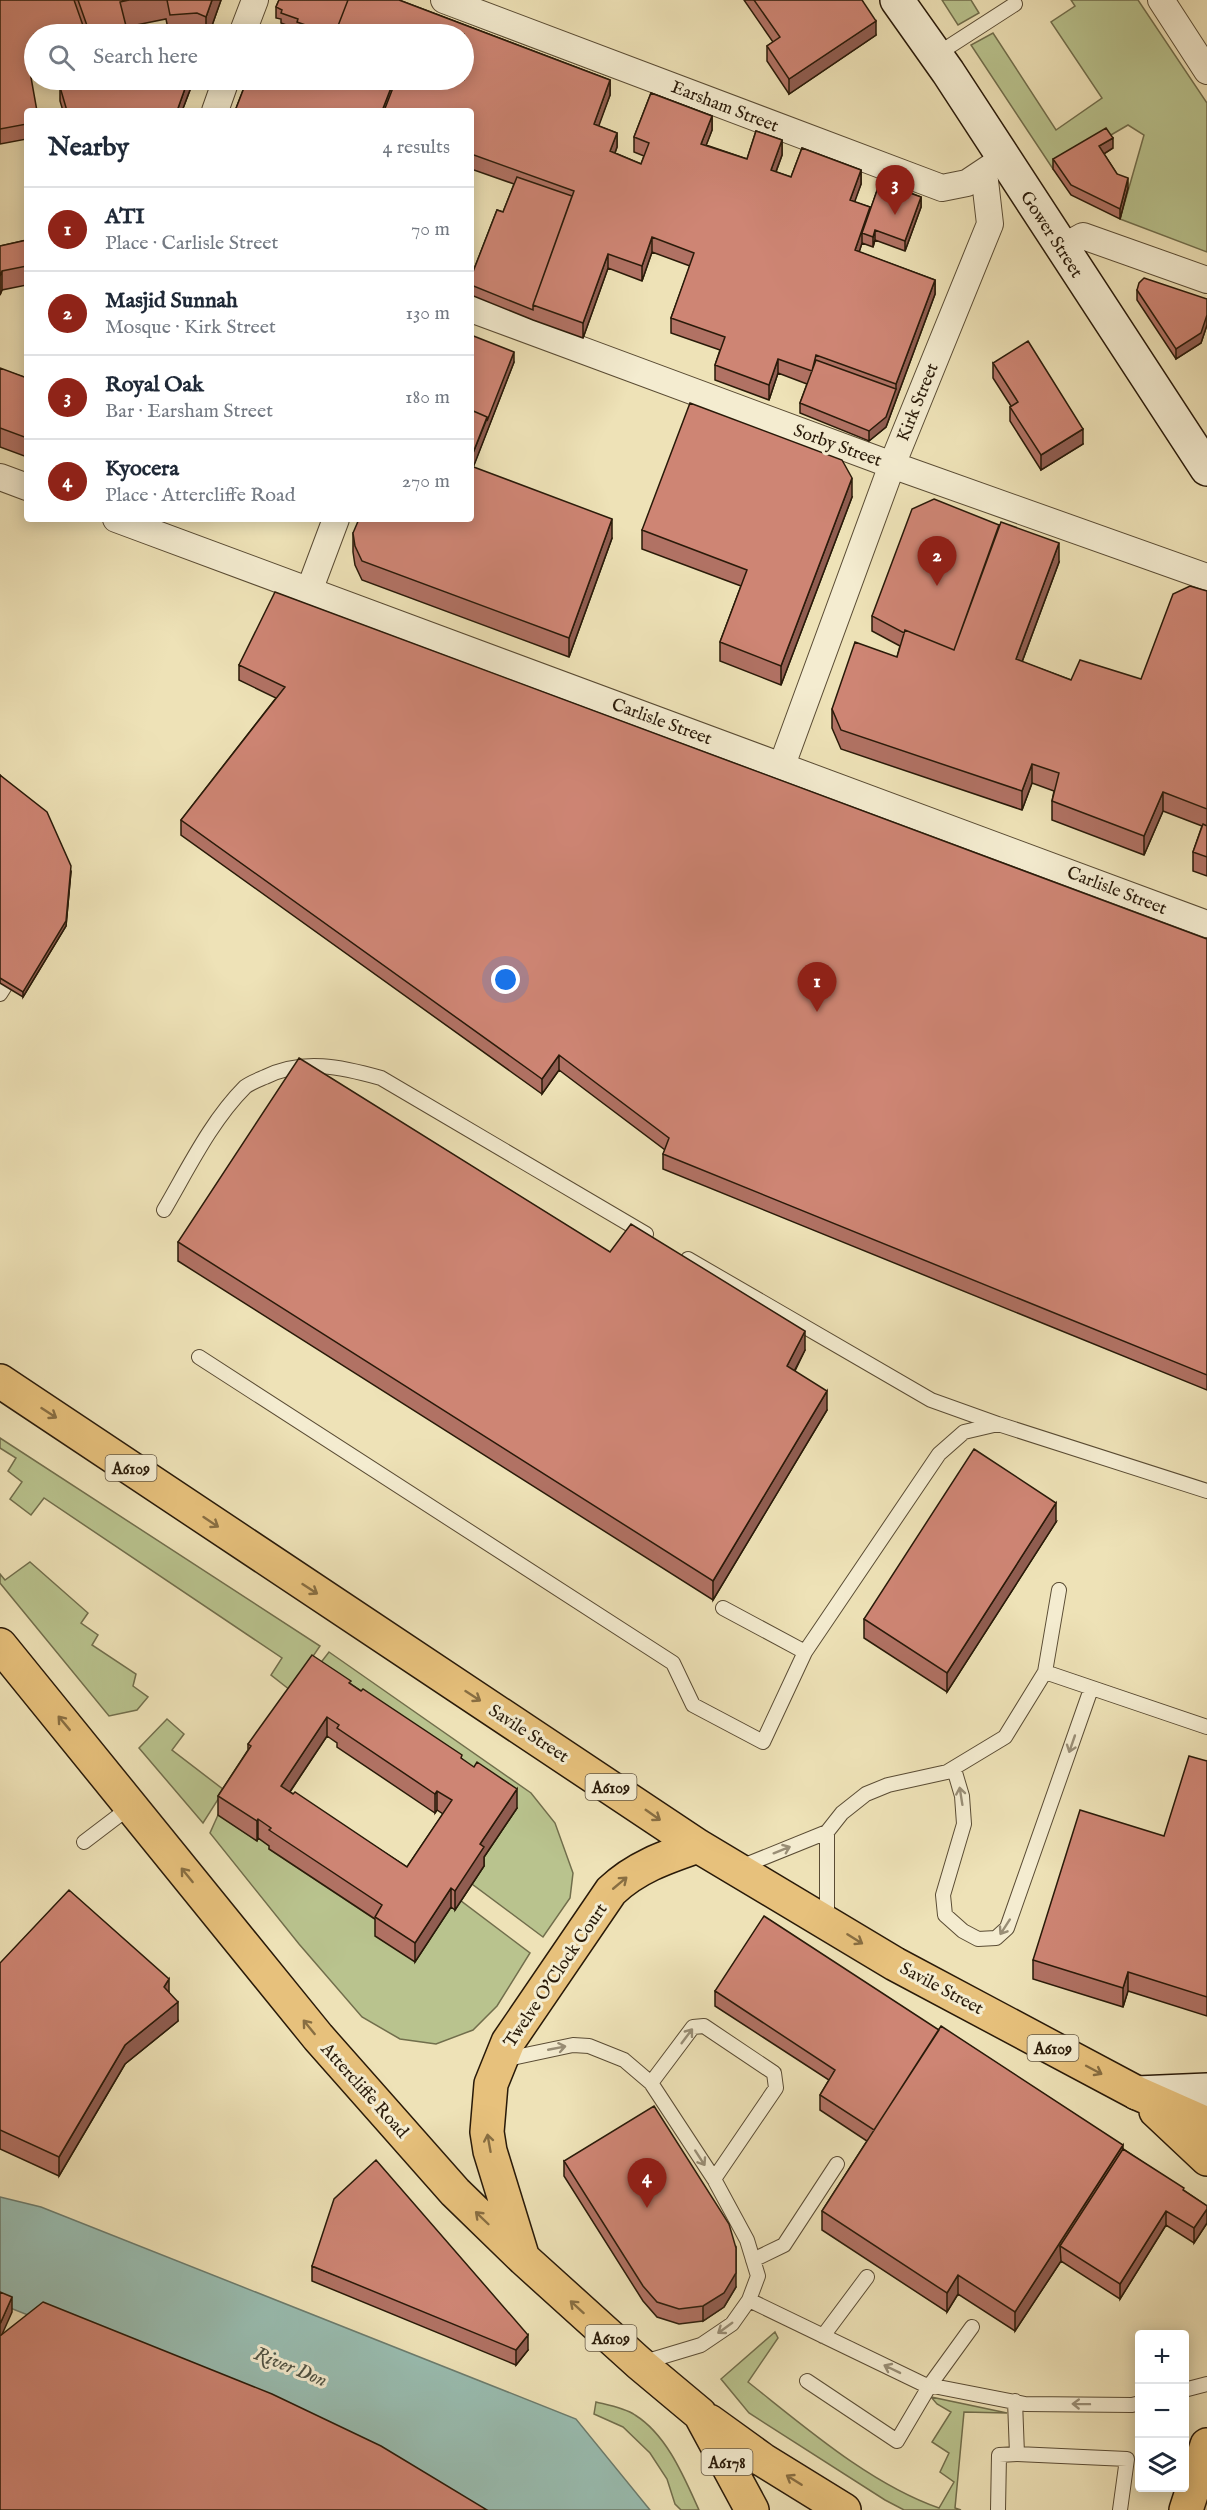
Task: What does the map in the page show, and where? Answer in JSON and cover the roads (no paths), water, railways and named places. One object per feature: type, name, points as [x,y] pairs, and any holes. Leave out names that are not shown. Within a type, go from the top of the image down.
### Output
[{"type":"main road","name":"Gower Street","points":[[897,0],[936,55],[994,165],[1061,248],[1207,469]]},
{"type":"main road","name":"Savile Street","points":[[0,1381],[698,1846],[895,1964],[1137,2093],[1207,2124]]},
{"type":"main road","name":"Attercliffe Road","points":[[0,1645],[318,2037],[455,2192],[524,2259],[639,2363],[700,2414],[752,2510]]},
{"type":"main road","name":"Twelve O'Clock Court","points":[[524,2259],[490,2151],[487,2132],[491,2084],[508,2042],[611,1891],[644,1867],[698,1846]]},
{"type":"main road","points":[[1137,2093],[1207,2090]]},
{"type":"main road","name":"Savile Street","points":[[1137,2093],[1207,2159]]},
{"type":"main road","name":"A6109","points":[[700,2414],[763,2460],[844,2510]]},
{"type":"main road","points":[[1185,2508],[1207,2445]]},
{"type":"street","name":"Earsham Street","points":[[444,0],[942,188],[967,183],[994,165]]},
{"type":"street","points":[[1161,0],[1207,71]]},
{"type":"street","points":[[246,24],[254,3]]},
{"type":"street","points":[[216,108],[222,90]]},
{"type":"street","name":"Kirk Street","points":[[782,765],[892,465],[990,224],[994,165]]},
{"type":"street","points":[[1061,248],[1083,236],[1207,280]]},
{"type":"street","name":"Sorby Street","points":[[474,310],[892,465],[1207,577]]},
{"type":"street","points":[[0,477],[24,486]]},
{"type":"street","name":"Carlisle Street","points":[[124,522],[1207,924]]},
{"type":"street","points":[[309,591],[335,522]]},
{"type":"lane","points":[[936,55],[1015,4]]},
{"type":"lane","points":[[0,994],[20,963]]},
{"type":"lane","points":[[164,1210],[217,1122],[246,1086],[279,1070],[312,1065],[345,1068],[381,1078],[660,1243]]},
{"type":"lane","points":[[681,1255],[931,1400],[998,1424],[1207,1491]]},
{"type":"lane","points":[[199,1357],[673,1663],[693,1705],[763,1742],[806,1652],[939,1454],[964,1432],[998,1424]]},
{"type":"lane","points":[[737,1869],[827,1832],[842,1813],[866,1794],[888,1785],[954,1769],[1005,1737],[1045,1672],[1059,1590]]},
{"type":"lane","points":[[723,1608],[806,1652]]},
{"type":"lane","points":[[1045,1672],[1207,1727]]},
{"type":"lane","points":[[954,1769],[962,1796],[963,1824],[943,1895],[945,1915],[963,1931],[978,1939],[996,1938],[1007,1928],[1091,1689]]},
{"type":"lane","points":[[84,1842],[132,1805]]},
{"type":"lane","points":[[827,1832],[827,1922]]},
{"type":"lane","points":[[651,2083],[693,2027],[704,2026],[774,2073],[777,2088],[714,2179]]},
{"type":"lane","points":[[500,2061],[573,2045],[589,2046],[624,2060],[651,2083],[714,2179],[747,2240],[758,2276],[749,2300],[732,2324],[701,2345],[639,2363]]},
{"type":"lane","points":[[753,2260],[784,2245],[837,2164]]},
{"type":"lane","points":[[823,2336],[867,2277]]},
{"type":"lane","points":[[749,2300],[923,2384],[1025,2404],[1135,2404]]},
{"type":"lane","points":[[807,2381],[897,2441],[930,2385],[972,2327]]},
{"type":"lane","points":[[1189,2389],[1207,2384]]},
{"type":"lane","points":[[1015,2401],[1017,2454]]},
{"type":"lane","points":[[998,2510],[999,2455],[1017,2454],[1128,2459],[1120,2510]]},
{"type":"water","name":"River Don","points":[[0,2197],[41,2207],[576,2419],[650,2510],[451,2510],[109,2347],[0,2304]]},
{"type":"place","name":"Royal Oak","points":[[895,215]]},
{"type":"place","name":"Masjid Sunnah","points":[[937,586]]},
{"type":"place","name":"ATI","points":[[817,1012]]},
{"type":"place","name":"Kyocera","points":[[647,2208]]}]
